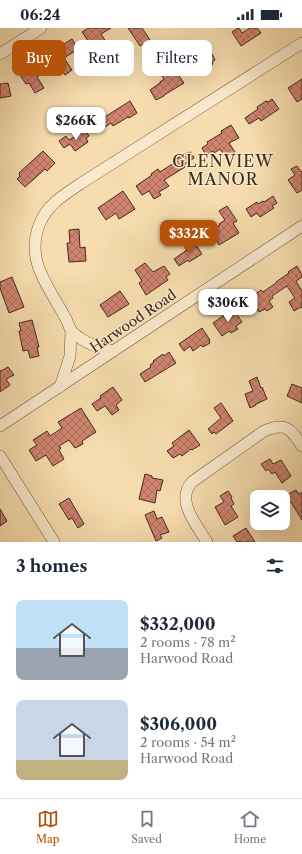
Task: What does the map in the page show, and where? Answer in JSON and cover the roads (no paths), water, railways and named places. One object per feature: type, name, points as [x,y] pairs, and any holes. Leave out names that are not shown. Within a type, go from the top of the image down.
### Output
[{"type":"street","points":[[0,54],[41,28]]},
{"type":"street","points":[[114,350],[99,348],[90,344],[79,338],[71,330],[44,280],[38,266],[35,252],[36,237],[40,223],[47,210],[57,200],[80,184],[302,43]]},
{"type":"street","name":"Harwood Road","points":[[0,426],[302,226]]},
{"type":"street","points":[[60,387],[70,356],[71,330]]},
{"type":"street","points":[[207,542],[189,513],[186,504],[186,491],[192,482],[264,431],[275,427],[281,427],[290,430],[301,441]]},
{"type":"street","points":[[0,456],[54,542]]},
{"type":"district","name":"GLENVIEW MANOR","points":[[223,170]]}]
